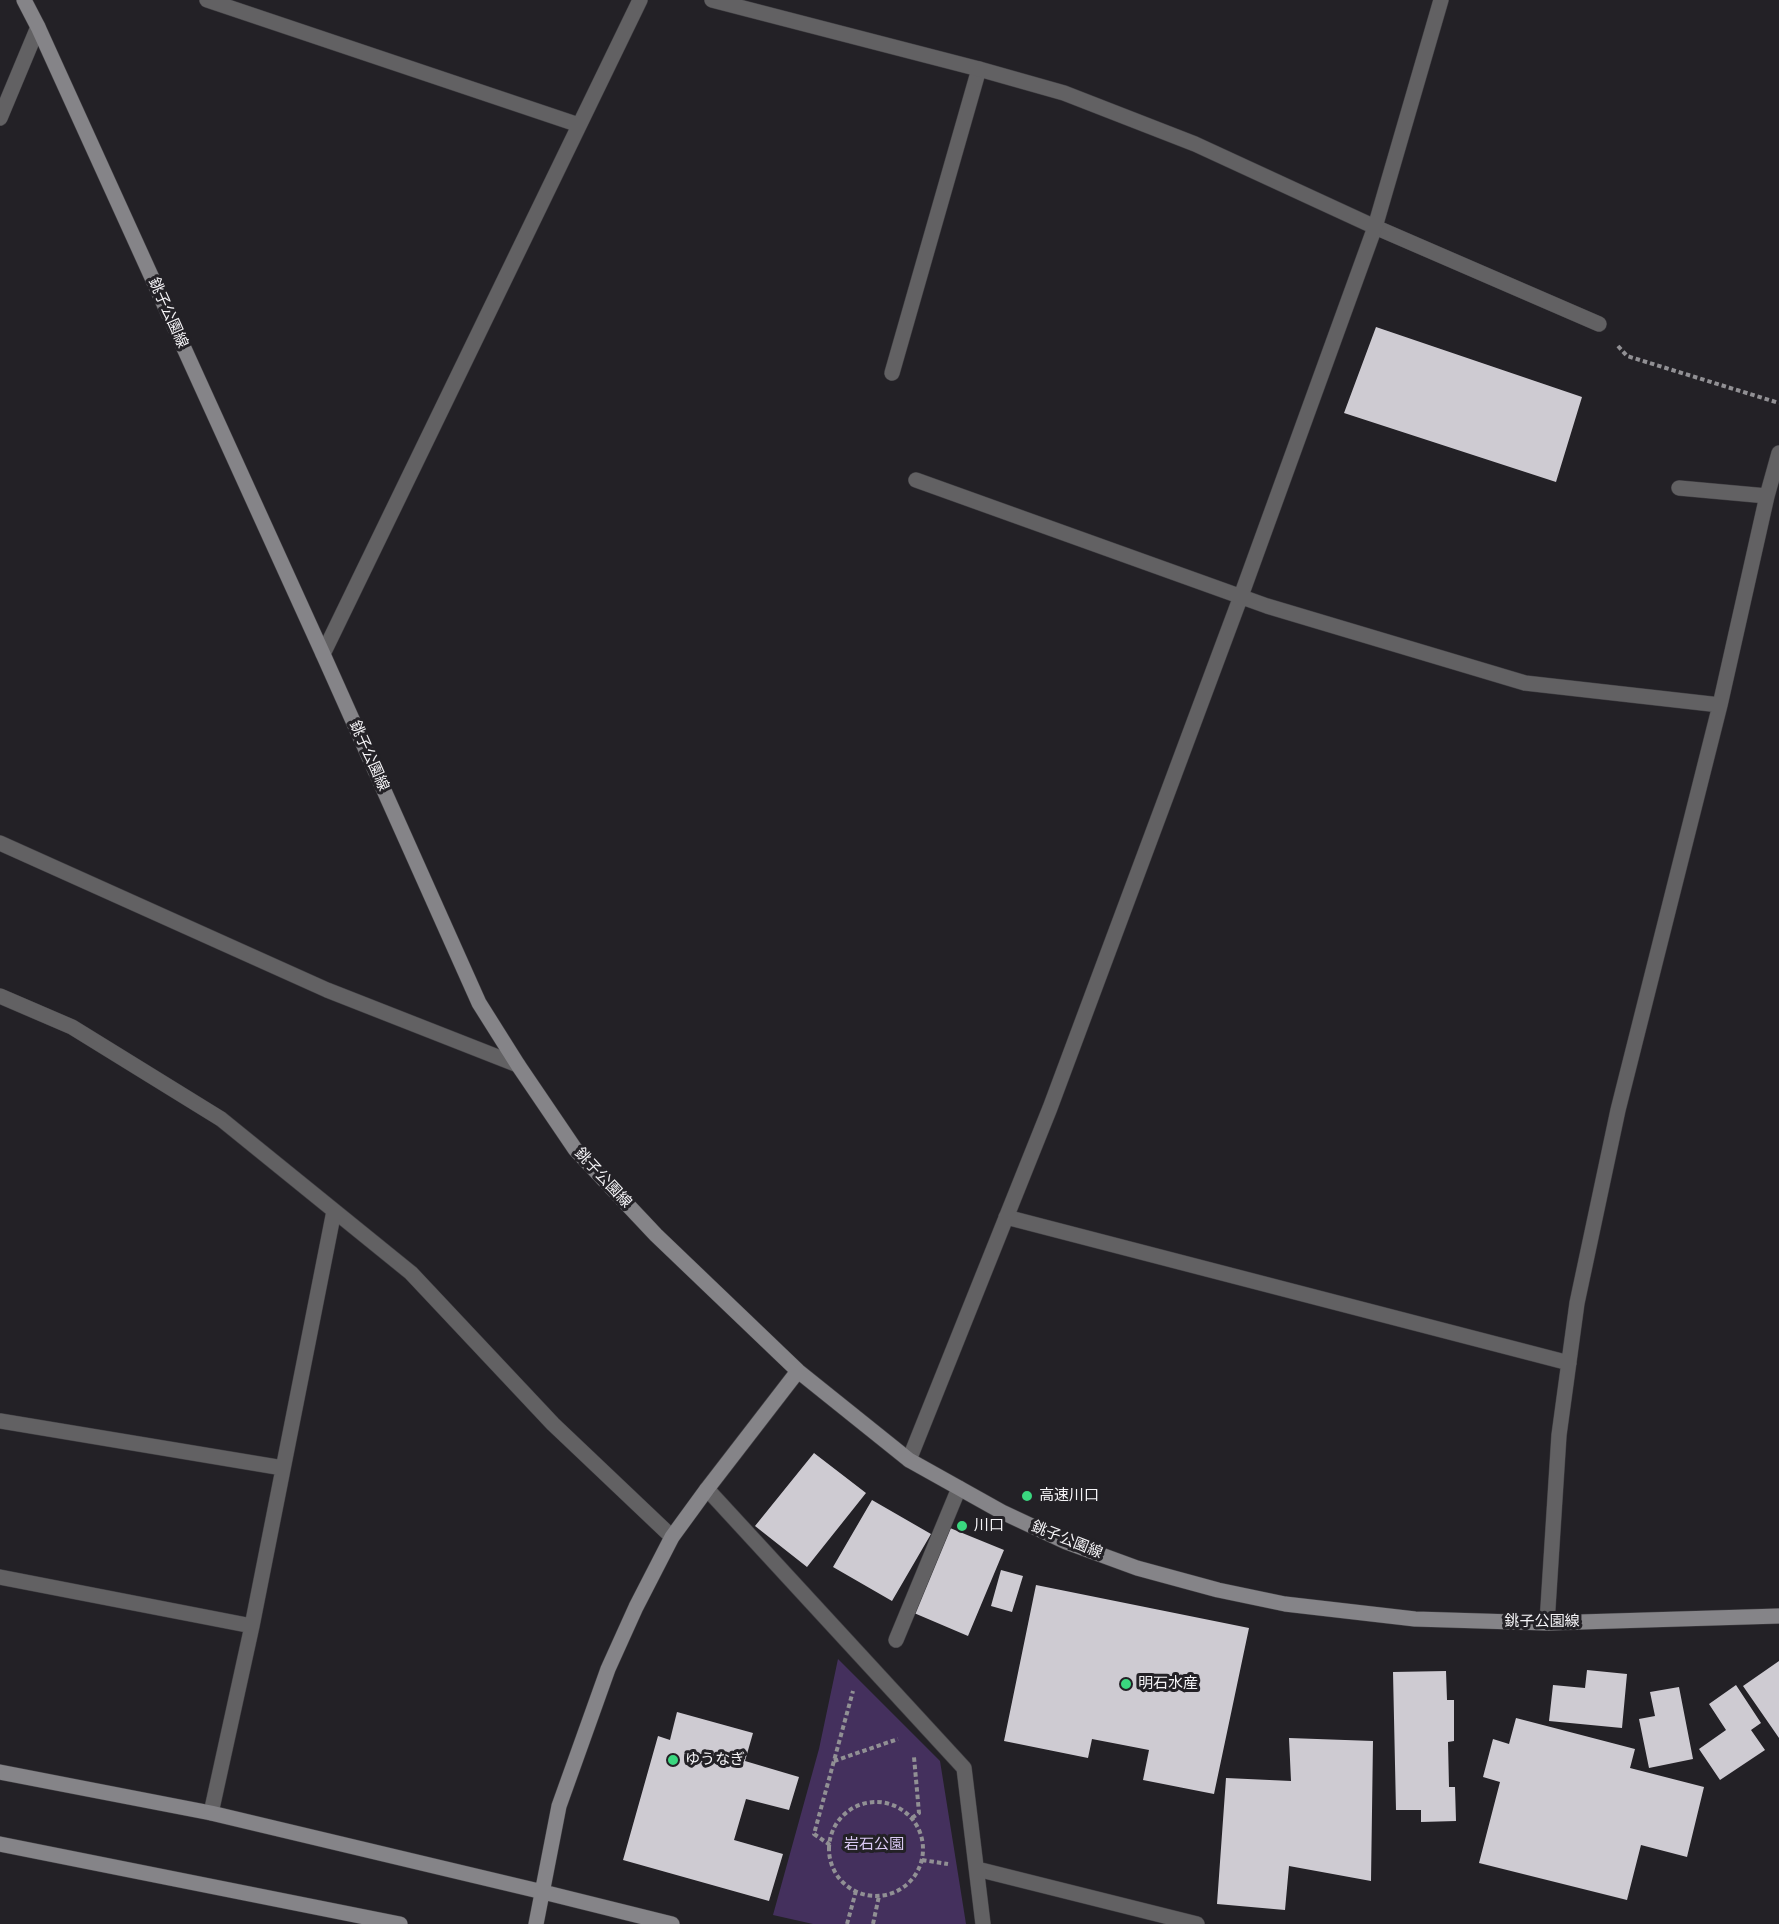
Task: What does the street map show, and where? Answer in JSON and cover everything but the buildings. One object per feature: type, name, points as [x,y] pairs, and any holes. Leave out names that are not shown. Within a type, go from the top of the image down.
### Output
[{"type":"main road","name":"銚子公園線","points":[[24,0],[323,654],[478,1003],[575,1149],[656,1235],[798,1371],[909,1460],[1002,1512],[1066,1542],[1137,1568],[1218,1590],[1285,1604],[1415,1619],[1547,1623],[1779,1616]]},
{"type":"main road","points":[[536,1924],[559,1806],[612,1659],[636,1606],[672,1537],[706,1489],[798,1371]]},
{"type":"main road","points":[[0,1772],[211,1813],[672,1924]]},
{"type":"main road","points":[[0,1844],[400,1924]]},
{"type":"street","points":[[207,0],[579,125]]},
{"type":"street","points":[[323,654],[640,0]]},
{"type":"street","points":[[712,0],[1064,93],[1195,144],[1375,227],[1599,324]]},
{"type":"street","points":[[909,1460],[1054,1097],[1241,596],[1375,227],[1441,0]]},
{"type":"street","points":[[0,118],[38,27]]},
{"type":"street","points":[[892,373],[979,69]]},
{"type":"street","points":[[1547,1623],[1559,1435],[1577,1303],[1618,1110],[1720,705],[1767,496],[1779,453]]},
{"type":"street","points":[[916,480],[1267,606],[1526,683],[1720,705]]},
{"type":"street","points":[[1679,488],[1767,496]]},
{"type":"street","points":[[0,843],[327,990],[518,1065]]},
{"type":"street","points":[[0,996],[72,1027],[221,1119],[411,1273],[554,1424],[672,1537]]},
{"type":"street","points":[[211,1813],[252,1626],[334,1211]]},
{"type":"street","points":[[1006,1217],[1569,1363]]},
{"type":"street","points":[[0,1421],[283,1468]]},
{"type":"street","points":[[896,1640],[959,1488]]},
{"type":"street","points":[[706,1489],[964,1768],[983,1924]]},
{"type":"street","points":[[0,1577],[252,1626]]},
{"type":"street","points":[[977,1869],[1197,1924]]},
{"type":"path","points":[[1599,324],[1627,356],[1779,403]]},
{"type":"path","points":[[830,1845],[814,1834],[855,1684],[858,1692]]},
{"type":"path","points":[[891,1731],[906,1746]]},
{"type":"path","points":[[834,1761],[898,1739]]},
{"type":"path","points":[[912,1818],[919,1813],[914,1754]]},
{"type":"path","points":[[872,1803],[887,1803],[912,1818],[920,1831],[923,1845],[922,1860],[916,1874],[907,1885],[894,1893],[879,1896],[863,1894],[848,1887],[837,1875],[831,1861],[830,1845],[834,1829],[843,1816],[856,1807],[872,1803]]},
{"type":"path","points":[[847,1924],[856,1891]]},
{"type":"path","points":[[873,1924],[879,1896]]},
{"type":"green space","name":"岩石公園","points":[[838,1659],[940,1761],[966,1924],[813,1924],[773,1915],[819,1749]]},
{"type":"place","name":"高速川口","points":[[1027,1496]]},
{"type":"place","name":"川口","points":[[962,1526]]},
{"type":"place","name":"明石水産","points":[[1126,1684]]},
{"type":"place","name":"ゆうなぎ","points":[[673,1760]]}]
